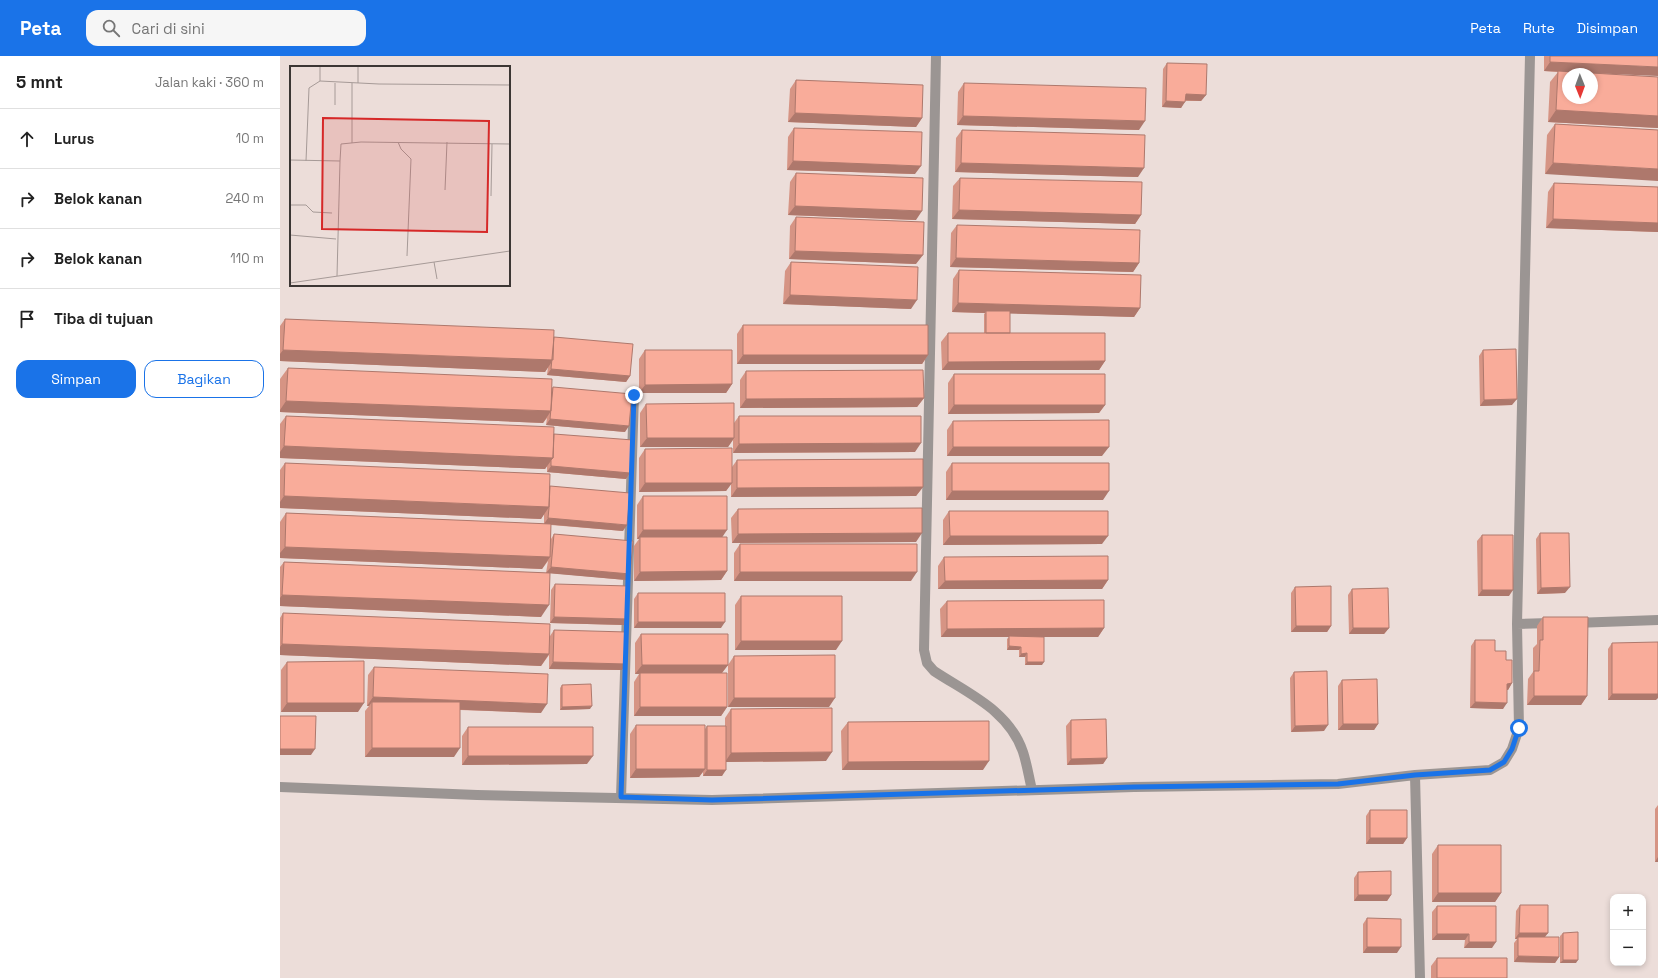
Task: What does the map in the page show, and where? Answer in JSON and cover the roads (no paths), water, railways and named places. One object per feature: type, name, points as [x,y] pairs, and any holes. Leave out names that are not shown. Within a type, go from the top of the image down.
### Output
[{"type":"street","points":[[936,56],[924,650],[927,663],[934,671],[996,712],[1011,729],[1022,751],[1032,790]]},
{"type":"street","points":[[280,787],[477,795],[712,800],[1032,790],[1338,784],[1415,775],[1490,770],[1504,762],[1512,749],[1519,728],[1517,624],[1530,56]]},
{"type":"street","points":[[621,797],[634,395]]},
{"type":"street","points":[[1517,624],[1658,620]]},
{"type":"street","points":[[1415,775],[1420,978]]}]
